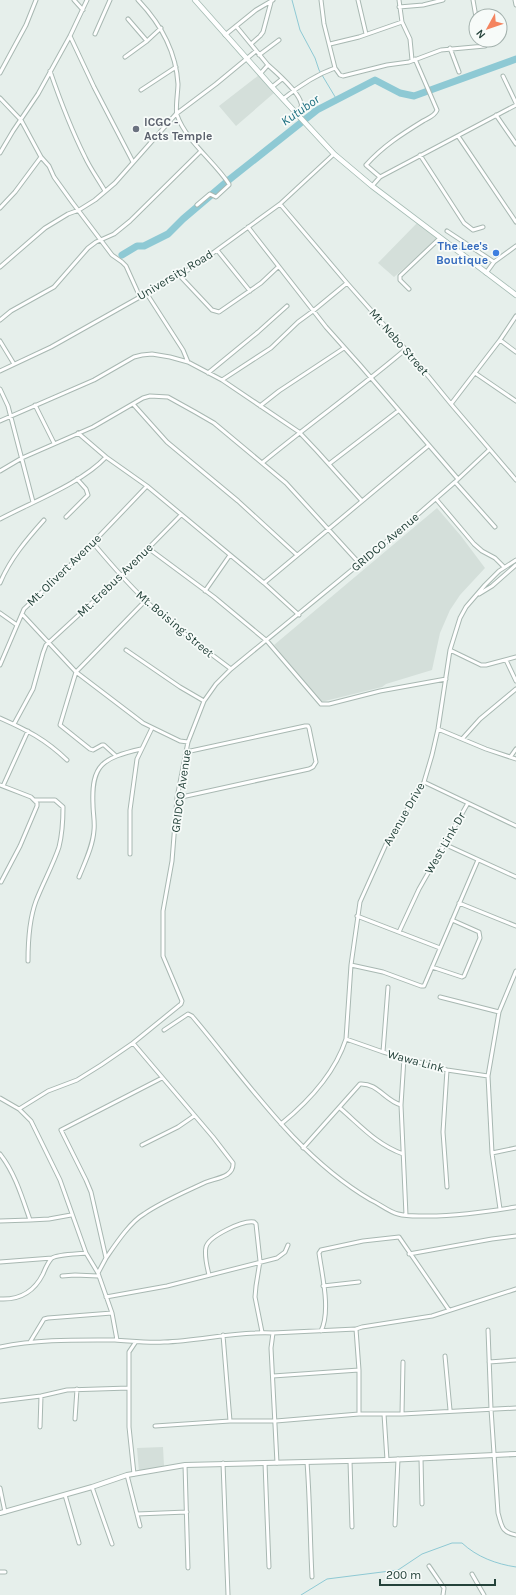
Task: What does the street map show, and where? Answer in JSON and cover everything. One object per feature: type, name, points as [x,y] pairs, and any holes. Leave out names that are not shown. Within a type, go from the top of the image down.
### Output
[{"type":"main road","points":[[195,0],[305,124],[334,154],[372,186],[516,295]]},
{"type":"street","points":[[0,73],[26,25],[36,0]]},
{"type":"street","points":[[74,0],[83,10]]},
{"type":"street","points":[[0,153],[12,131],[32,106],[70,36],[87,0]]},
{"type":"street","points":[[95,34],[110,0]]},
{"type":"street","points":[[138,0],[162,28],[170,46],[176,67],[178,85],[176,114],[201,151],[228,182],[216,197],[213,196],[197,205]]},
{"type":"street","points":[[322,0],[324,24],[335,68],[340,75],[343,76],[386,65],[414,60],[450,48],[468,47]]},
{"type":"street","points":[[358,0],[366,34]]},
{"type":"street","points":[[380,177],[366,165],[378,152],[400,134],[436,113],[437,110],[414,60],[410,39],[402,22],[399,0]]},
{"type":"street","points":[[399,7],[423,5],[443,0]]},
{"type":"street","points":[[515,0],[516,5]]},
{"type":"street","points":[[225,35],[256,10],[272,1]]},
{"type":"street","points":[[251,44],[263,32],[272,1]]},
{"type":"street","points":[[128,19],[147,41]]},
{"type":"street","points":[[330,44],[402,22]]},
{"type":"street","points":[[236,26],[268,65],[293,90],[301,102],[302,107],[296,114]]},
{"type":"street","points":[[125,58],[162,28]]},
{"type":"street","points":[[70,36],[97,93],[133,162]]},
{"type":"street","points":[[259,54],[279,40]]},
{"type":"street","points":[[450,48],[459,72]]},
{"type":"street","points":[[0,267],[45,228],[95,200],[115,183],[176,114],[256,51]]},
{"type":"street","points":[[260,74],[268,65]]},
{"type":"street","points":[[141,90],[176,67]]},
{"type":"street","points":[[283,99],[293,90],[319,74],[335,68]]},
{"type":"street","points":[[50,71],[59,98],[85,158],[105,191]]},
{"type":"street","points":[[372,186],[380,177],[516,104],[503,76]]},
{"type":"street","points":[[272,87],[282,79]]},
{"type":"street","points":[[0,98],[21,120],[41,157],[49,166],[64,192],[79,210],[100,241],[112,255],[126,266],[140,297]]},
{"type":"street","points":[[496,115],[516,144]]},
{"type":"street","points":[[458,136],[516,222]]},
{"type":"street","points":[[0,320],[11,311],[54,287],[62,280],[67,271],[78,258],[92,245],[114,234],[130,221],[201,151]]},
{"type":"street","name":"University Road","points":[[0,371],[46,350],[180,276],[280,204],[334,154]]},
{"type":"street","points":[[420,155],[464,223],[473,230],[483,227]]},
{"type":"street","points":[[0,208],[15,192],[41,157]]},
{"type":"street","name":"Mt. Nebo Street","points":[[280,204],[516,480]]},
{"type":"street","points":[[248,227],[313,311],[495,527]]},
{"type":"street","points":[[447,230],[494,262]]},
{"type":"street","points":[[409,289],[400,280],[400,276],[440,238]]},
{"type":"street","points":[[486,273],[494,262],[516,246]]},
{"type":"street","points":[[217,250],[250,291]]},
{"type":"street","points":[[180,276],[212,310],[219,312],[250,291],[278,267]]},
{"type":"street","points":[[222,380],[260,357],[298,322],[347,283]]},
{"type":"street","points":[[147,294],[184,350],[188,362]]},
{"type":"street","points":[[208,372],[258,332],[287,306]]},
{"type":"street","points":[[451,404],[500,340],[516,316]]},
{"type":"street","points":[[500,340],[516,352]]},
{"type":"street","points":[[0,341],[14,364]]},
{"type":"street","points":[[260,406],[279,391],[344,348]]},
{"type":"street","points":[[262,463],[299,432],[406,350]]},
{"type":"street","points":[[0,421],[94,380],[134,357],[152,354],[188,362],[208,372],[299,432],[362,501]]},
{"type":"street","points":[[475,373],[516,401]]},
{"type":"street","points":[[0,389],[10,416],[34,502]]},
{"type":"street","points":[[0,471],[22,458],[93,427],[143,398],[150,396],[168,397],[214,423],[286,483],[360,564]]},
{"type":"street","points":[[133,404],[167,442],[238,501],[298,554]]},
{"type":"street","points":[[35,405],[54,443]]},
{"type":"street","points":[[329,464],[398,411]]},
{"type":"street","points":[[78,433],[106,457],[147,486],[300,614]]},
{"type":"street","points":[[264,583],[428,446]]},
{"type":"street","name":"GRIDCO Avenue","points":[[20,1109],[48,1092],[77,1080],[133,1043],[179,1006],[182,1001],[163,956],[163,911],[172,861],[177,798],[188,742],[204,701],[216,684],[457,481],[489,450]]},
{"type":"street","points":[[0,519],[77,479],[106,457]]},
{"type":"street","points":[[66,517],[88,495],[86,489],[77,479]]},
{"type":"street","name":"Mt. Olivert Avenue","points":[[0,665],[22,614],[27,606],[93,543],[147,486]]},
{"type":"street","points":[[436,499],[474,544],[482,551],[495,558],[504,567]]},
{"type":"street","name":"Mt. Erebus Avenue","points":[[48,643],[121,576],[181,515]]},
{"type":"street","points":[[0,583],[14,557],[26,540],[44,520]]},
{"type":"street","name":"Mt. Boising Street","points":[[93,543],[145,601],[189,637],[232,669]]},
{"type":"street","points":[[148,548],[205,591],[267,641],[321,704],[329,704],[380,691],[446,679]]},
{"type":"street","points":[[205,591],[230,555]]},
{"type":"street","name":"Avenue Drive","points":[[281,1124],[297,1111],[318,1088],[337,1061],[346,1039],[351,965],[360,902],[382,854],[424,782],[438,728],[450,650],[460,618],[466,607],[485,585],[504,567],[516,560]]},
{"type":"street","points":[[478,594],[492,586],[516,565]]},
{"type":"street","points":[[115,755],[102,744],[93,750],[90,749],[60,725],[76,672],[145,601]]},
{"type":"street","points":[[0,613],[17,625]]},
{"type":"street","points":[[22,614],[76,672],[152,728],[180,741],[188,742]]},
{"type":"street","points":[[14,724],[33,690],[43,653],[48,643]]},
{"type":"street","points":[[126,650],[180,687],[204,701]]},
{"type":"street","points":[[450,650],[481,665],[516,658]]},
{"type":"street","points":[[506,660],[516,680]]},
{"type":"street","points":[[462,739],[480,719],[516,689]]},
{"type":"street","points":[[0,718],[28,731],[53,747],[67,760]]},
{"type":"street","points":[[177,798],[309,769],[313,767],[316,762],[309,728],[305,726],[186,752]]},
{"type":"street","points":[[130,854],[130,810],[137,759],[152,728]]},
{"type":"street","points":[[438,728],[486,749],[511,756],[516,759]]},
{"type":"street","points":[[28,731],[1,785],[34,800],[55,800],[62,807],[63,812],[61,837],[58,848],[36,902],[32,917],[28,961]]},
{"type":"street","points":[[79,877],[87,858],[94,830],[92,791],[94,779],[101,765],[115,755],[141,749]]},
{"type":"street","points":[[511,756],[516,749]]},
{"type":"street","points":[[424,782],[468,803]]},
{"type":"street","points":[[1,882],[32,820],[37,806],[34,800]]},
{"type":"street","name":"West Link Dr","points":[[399,932],[419,889],[468,803],[516,826]]},
{"type":"street","points":[[444,844],[516,877]]},
{"type":"street","points":[[351,965],[382,972],[421,986],[426,984],[478,860]]},
{"type":"street","points":[[459,903],[516,926]]},
{"type":"street","points":[[357,916],[440,948]]},
{"type":"street","points":[[432,967],[462,978],[464,976],[480,938],[479,932],[452,920]]},
{"type":"street","points":[[500,1210],[492,1153],[488,1076],[499,1012],[516,971]]},
{"type":"street","points":[[383,1052],[388,987]]},
{"type":"street","points":[[440,997],[499,1012]]},
{"type":"street","points":[[164,1030],[190,1014],[281,1124],[303,1148],[329,1171],[356,1191],[394,1213],[436,1216],[516,1207]]},
{"type":"street","name":"Wawa Link","points":[[346,1039],[383,1052],[447,1070],[488,1076]]},
{"type":"street","points":[[98,1275],[106,1258],[120,1238],[143,1214],[210,1180],[228,1174],[233,1170],[233,1163],[133,1043]]},
{"type":"street","points":[[404,1058],[401,1105],[406,1215]]},
{"type":"street","points":[[447,1070],[443,1132],[447,1187]]},
{"type":"street","points":[[106,1258],[91,1192],[60,1130],[162,1078]]},
{"type":"street","points":[[303,1148],[360,1084],[370,1084],[389,1099],[401,1105]]},
{"type":"street","points":[[0,1098],[20,1109],[31,1121],[60,1180],[71,1215],[86,1253],[98,1275],[112,1313],[117,1340]]},
{"type":"street","points":[[340,1108],[370,1136],[392,1150],[403,1154]]},
{"type":"street","points":[[142,1145],[178,1127],[194,1116]]},
{"type":"street","points":[[492,1153],[516,1148]]},
{"type":"street","points":[[0,1154],[6,1162],[17,1185],[30,1220]]},
{"type":"street","points":[[0,1221],[49,1219],[71,1215]]},
{"type":"street","points":[[209,1275],[205,1252],[211,1239],[247,1222],[254,1222],[256,1224],[260,1262],[255,1297],[262,1332]]},
{"type":"street","points":[[409,1254],[516,1236]]},
{"type":"street","points":[[321,1331],[325,1316],[324,1286],[318,1253],[321,1250],[363,1241],[398,1237],[449,1310]]},
{"type":"street","points":[[106,1297],[166,1286],[277,1258],[285,1252],[288,1245]]},
{"type":"street","points":[[0,1262],[52,1258],[57,1256],[86,1253]]},
{"type":"street","points":[[0,1299],[12,1300],[29,1291],[39,1281],[52,1258]]},
{"type":"street","points":[[62,1276],[75,1274],[98,1275]]},
{"type":"street","points":[[324,1286],[359,1282]]},
{"type":"street","points":[[0,1347],[30,1342],[117,1340],[135,1342],[165,1342],[262,1332],[273,1333],[356,1329],[362,1326],[432,1316],[516,1289]]},
{"type":"street","points":[[30,1342],[44,1319],[112,1313]]},
{"type":"street","points":[[356,1329],[359,1370],[359,1414]]},
{"type":"street","points":[[488,1330],[491,1409],[498,1513],[503,1528],[506,1532],[516,1535]]},
{"type":"street","points":[[273,1333],[272,1348],[277,1463]]},
{"type":"street","points":[[223,1335],[230,1421]]},
{"type":"street","points":[[134,1474],[129,1427],[129,1352],[135,1342]]},
{"type":"street","points":[[445,1356],[450,1410]]},
{"type":"street","points":[[490,1362],[516,1360]]},
{"type":"street","points":[[402,1414],[404,1362]]},
{"type":"street","points":[[273,1376],[359,1370]]},
{"type":"street","points":[[0,1401],[40,1396],[67,1390],[129,1388]]},
{"type":"street","points":[[75,1419],[77,1389]]},
{"type":"street","points":[[40,1396],[40,1427]]},
{"type":"street","points":[[155,1426],[230,1421],[276,1421],[359,1414],[402,1414],[450,1410],[516,1408]]},
{"type":"street","points":[[384,1414],[387,1460]]},
{"type":"street","points":[[0,1513],[92,1487],[127,1475],[185,1465],[387,1460],[516,1454]]},
{"type":"street","points":[[421,1458],[422,1504]]},
{"type":"street","points":[[395,1525],[398,1459]]},
{"type":"street","points":[[350,1461],[352,1527]]},
{"type":"street","points":[[265,1462],[269,1567]]},
{"type":"street","points":[[307,1462],[310,1496],[312,1577]]},
{"type":"street","points":[[223,1463],[228,1595]]},
{"type":"street","points":[[185,1465],[188,1568]]},
{"type":"street","points":[[127,1475],[140,1526]]},
{"type":"street","points":[[92,1487],[112,1544]]},
{"type":"street","points":[[0,1488],[5,1512]]},
{"type":"street","points":[[65,1495],[79,1543]]},
{"type":"street","points":[[137,1514],[187,1512]]},
{"type":"street","points":[[429,1566],[444,1588],[443,1595]]},
{"type":"street","points":[[0,1572],[5,1572]]},
{"type":"street","points":[[472,1574],[484,1595]]},
{"type":"shaded area","points":[[259,75],[274,93],[236,126],[219,106]]},
{"type":"shaded area","points":[[417,223],[437,238],[394,277],[378,263]]},
{"type":"shaded area","points":[[437,508],[461,536],[485,568],[460,595],[450,610],[440,633],[432,670],[386,684],[382,687],[321,702],[274,645]]},
{"type":"shaded area","points":[[163,1447],[164,1466],[139,1472],[137,1448]]},
{"type":"waterway","points":[[292,0],[300,30],[315,58],[319,70],[337,100]]},
{"type":"waterway","name":"Kutubor","points":[[122,255],[137,246],[144,246],[168,234],[183,219],[230,179],[317,110],[375,80],[400,93],[414,96],[516,59]]},
{"type":"waterway","points":[[301,1595],[327,1579],[398,1570],[422,1554],[452,1543],[462,1543],[480,1556],[501,1564],[516,1567]]},
{"type":"place","name":"ICGC - Acts Temple","points":[[136,129]]},
{"type":"place","name":"The Lee's Boutique","points":[[496,253]]}]
